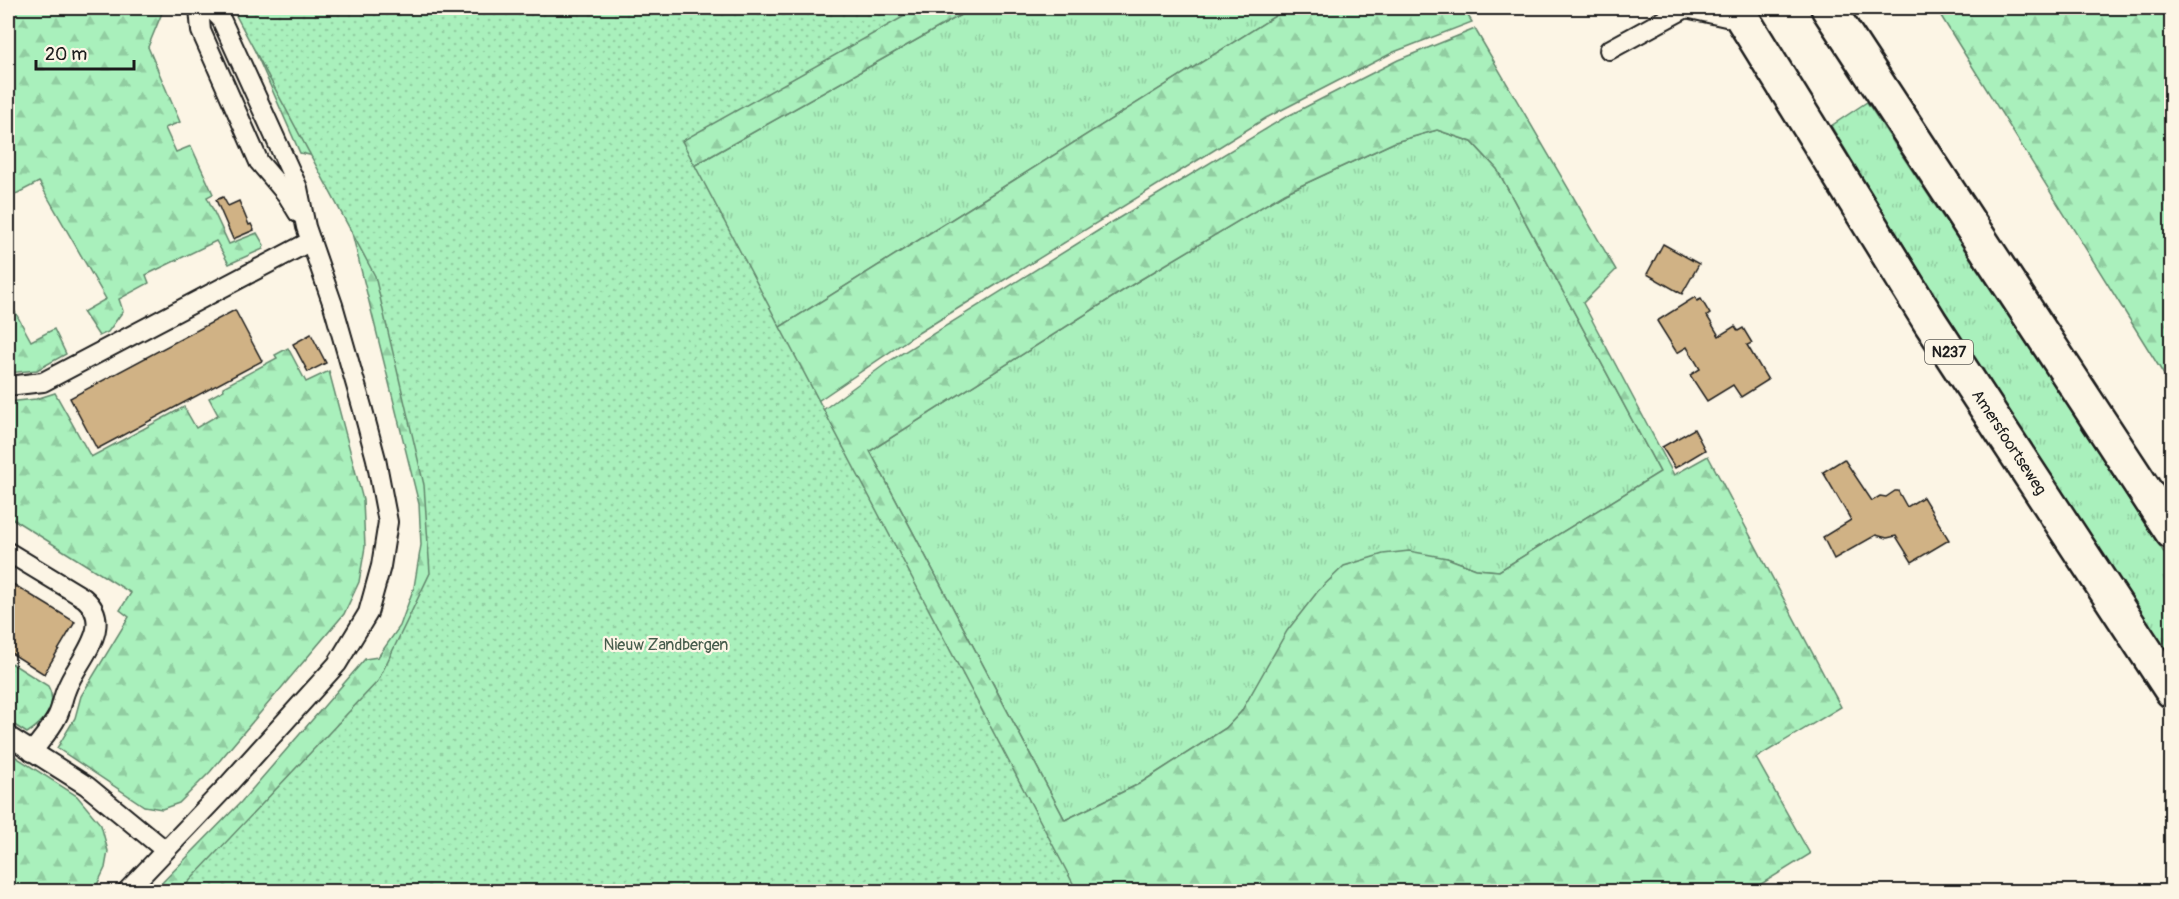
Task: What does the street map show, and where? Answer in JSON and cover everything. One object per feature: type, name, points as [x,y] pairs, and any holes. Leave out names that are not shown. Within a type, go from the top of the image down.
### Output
[{"type":"main road","points":[[1828,8],[2172,532]]},
{"type":"main road","name":"Amersfoortseweg","points":[[1740,14],[1930,322],[2172,691]]},
{"type":"lane","points":[[199,8],[201,31],[259,162],[287,195],[309,234]]},
{"type":"lane","points":[[126,891],[226,787],[337,664],[368,613],[381,566],[388,522],[376,459],[333,305],[309,234],[297,188],[221,19],[210,8]]},
{"type":"lane","points":[[1609,50],[1686,8],[1740,14]]},
{"type":"lane","points":[[8,386],[43,382],[309,234]]},
{"type":"lane","points":[[8,552],[84,598],[91,604],[97,624],[95,636],[66,690],[57,718],[33,752]]},
{"type":"lane","points":[[8,736],[87,786],[165,849]]},
{"type":"green space","points":[[8,8],[164,8],[148,47],[180,122],[165,128],[176,152],[191,146],[213,194],[207,197],[229,244],[257,233],[264,245],[263,249],[229,264],[216,241],[146,275],[149,283],[119,299],[123,311],[108,332],[99,336],[83,312],[106,299],[39,182],[8,198]]},
{"type":"green space","name":"Nieuw Zandbergen","points":[[232,8],[919,8],[682,141],[1077,891],[180,891],[378,681],[430,573],[424,485],[375,276]]},
{"type":"green space","points":[[236,8],[392,8],[391,32],[385,48],[354,99],[345,120],[341,144],[341,169],[351,206],[413,318],[444,390],[449,410],[458,465],[461,504],[461,591],[466,677],[464,684],[456,692],[347,789],[242,891],[153,892],[241,802],[365,659],[378,657],[400,626],[414,587],[421,545],[419,504],[334,160],[300,153]]},
{"type":"green space","points":[[888,8],[973,8],[697,164],[667,187],[758,341],[1288,8],[1463,8],[1472,22],[1394,52],[1266,118],[915,335],[806,409],[409,282]]},
{"type":"green space","points":[[973,8],[1288,8],[758,341],[667,186],[697,164]]},
{"type":"green space","points":[[1959,8],[2171,8],[2171,386],[1941,16]]},
{"type":"green space","points":[[1475,29],[1616,270],[1583,303],[1674,475],[1708,456],[1841,707],[1756,758],[1810,854],[1750,891],[255,892],[739,472],[888,362],[1284,118],[1398,60]],"holes":[[[1437,130],[1472,142],[1497,169],[1660,472],[1499,571],[1476,569],[1447,558],[1409,551],[1383,554],[1344,566],[1318,591],[1287,631],[1241,712],[1226,728],[1139,784],[1065,820],[870,451],[1138,281],[1285,193],[1395,142]]]},
{"type":"green space","points":[[1867,102],[2171,563],[2171,658],[1997,395],[1831,126]]},
{"type":"green space","points":[[1437,130],[1472,142],[1497,169],[1660,472],[1499,571],[1476,569],[1447,558],[1263,675],[1241,712],[1226,728],[1139,784],[1065,820],[870,451],[1138,281],[1285,193],[1395,142]]},
{"type":"green space","points":[[8,299],[31,341],[54,329],[66,354],[37,370],[8,373]]},
{"type":"green space","points":[[288,348],[306,382],[329,371],[363,500],[365,547],[359,582],[344,614],[210,772],[179,803],[162,809],[144,806],[57,748],[75,718],[81,696],[129,617],[120,610],[131,593],[8,516],[8,402],[36,399],[55,393],[91,457],[184,407],[196,428],[218,415],[209,398],[224,390],[223,387],[277,358],[275,355]]},
{"type":"green space","points":[[8,661],[48,686],[51,693],[52,700],[48,713],[27,733],[8,721]]},
{"type":"green space","points":[[8,752],[77,796],[101,825],[108,851],[105,868],[94,891],[8,891]]},
{"type":"building","points":[[223,197],[228,206],[239,201],[249,225],[251,224],[254,230],[233,239],[216,200]]},
{"type":"building","points":[[1663,244],[1699,264],[1682,294],[1647,274]]},
{"type":"building","points":[[1695,297],[1697,301],[1701,299],[1710,314],[1707,316],[1719,336],[1735,326],[1738,331],[1743,328],[1752,343],[1747,345],[1768,380],[1741,397],[1733,385],[1707,401],[1690,375],[1700,369],[1687,347],[1677,353],[1657,321]]},
{"type":"building","points":[[235,310],[262,361],[97,449],[70,398]]},
{"type":"building","points":[[311,334],[326,363],[308,372],[293,344]]},
{"type":"building","points":[[1694,429],[1705,450],[1675,468],[1662,447]]},
{"type":"building","points":[[1844,459],[1872,501],[1898,491],[1907,507],[1923,497],[1949,540],[1912,562],[1896,536],[1887,538],[1876,535],[1834,559],[1823,537],[1851,520],[1823,472]]},
{"type":"building","points":[[8,581],[75,622],[44,674],[8,651]]}]
